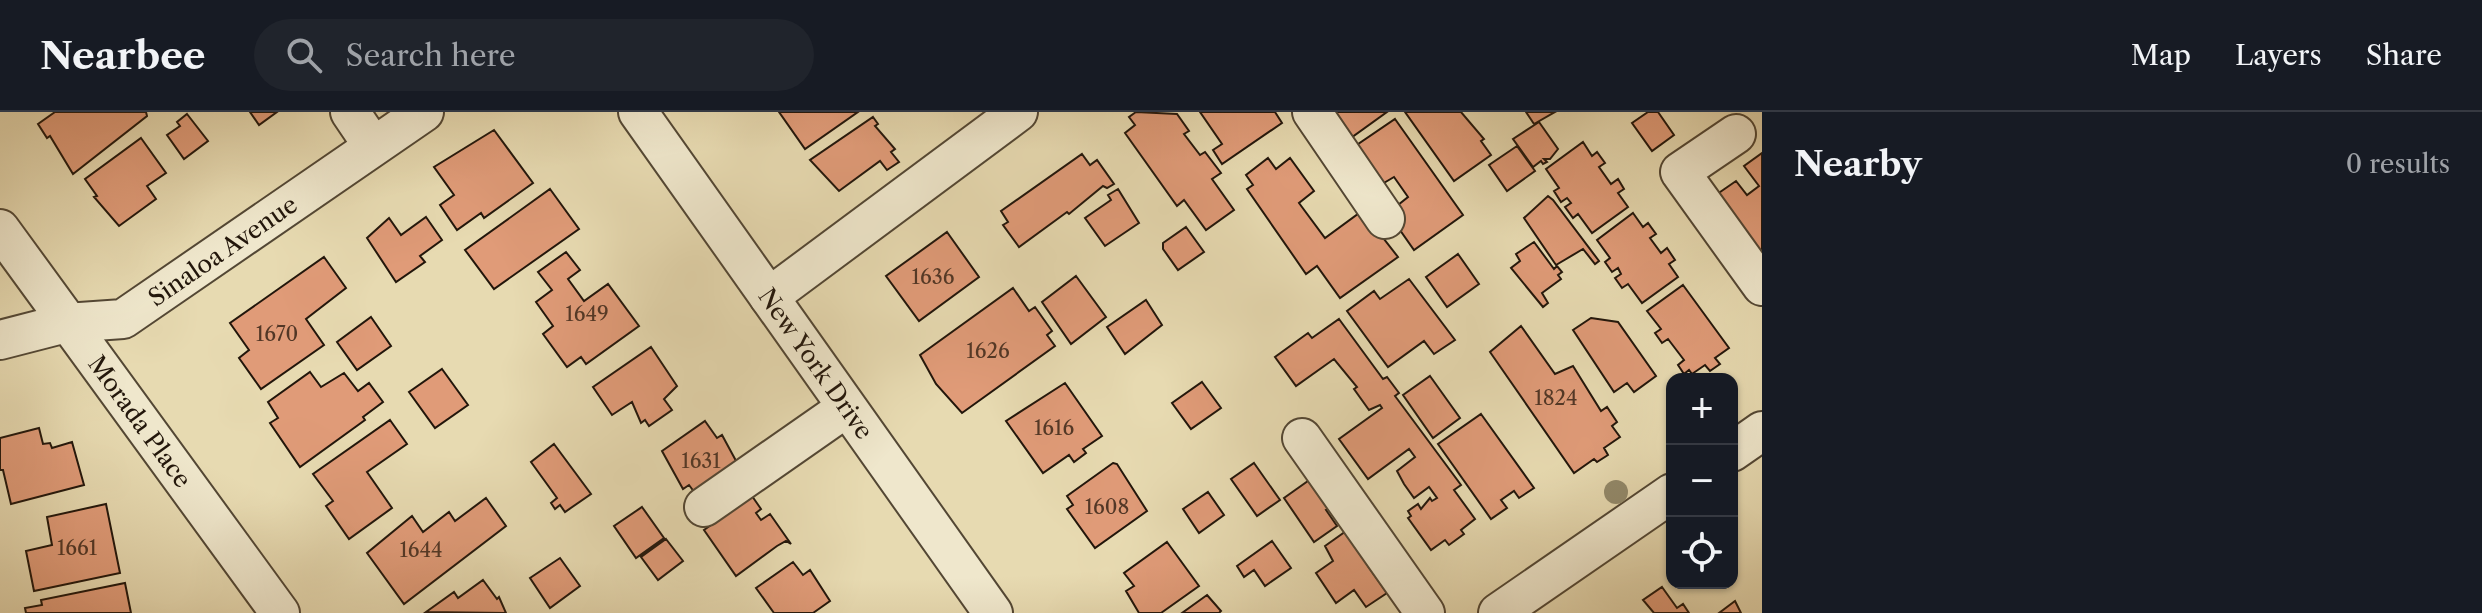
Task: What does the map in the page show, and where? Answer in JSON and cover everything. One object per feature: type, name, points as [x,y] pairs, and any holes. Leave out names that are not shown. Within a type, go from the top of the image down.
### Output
[{"type":"street","points":[[350,112],[373,146]]},
{"type":"street","name":"Sinaloa Avenue","points":[[0,340],[66,323],[123,319],[424,112]]},
{"type":"street","name":"New York Drive","points":[[638,112],[993,613]]},
{"type":"street","points":[[769,297],[1018,112]]},
{"type":"street","points":[[1312,112],[1385,219]]},
{"type":"street","points":[[1736,134],[1680,172],[1762,286]]},
{"type":"street","name":"Morada Place","points":[[0,229],[280,613]]},
{"type":"street","points":[[704,507],[846,408]]},
{"type":"street","points":[[1738,448],[1762,431]]},
{"type":"street","points":[[1302,438],[1425,613]]},
{"type":"street","points":[[1498,613],[1666,497]]},
{"type":"building","points":[[55,112],[146,112],[147,116],[73,174],[50,136],[47,138],[38,124]]},
{"type":"building","points":[[250,112],[277,112],[259,125]]},
{"type":"building","points":[[779,112],[858,112],[805,149]]},
{"type":"building","points":[[1136,112],[1177,114],[1189,131],[1184,134],[1200,155],[1205,152],[1221,173],[1212,179],[1234,210],[1206,230],[1184,200],[1177,206],[1125,133],[1135,125],[1129,117]]},
{"type":"building","points":[[1200,112],[1275,112],[1282,123],[1222,164],[1213,150],[1222,144]]},
{"type":"building","points":[[1328,112],[1387,112],[1348,140]]},
{"type":"building","points":[[1405,112],[1461,112],[1484,139],[1481,141],[1491,155],[1454,181]]},
{"type":"building","points":[[1526,112],[1555,112],[1534,124]]},
{"type":"building","points":[[1648,112],[1658,112],[1674,135],[1652,151],[1632,123]]},
{"type":"building","points":[[187,114],[208,141],[184,159],[167,135],[180,126],[177,122]]},
{"type":"building","points":[[873,117],[878,124],[875,126],[895,149],[891,152],[899,162],[887,170],[880,161],[839,191],[810,160]]},
{"type":"building","points":[[1395,119],[1463,215],[1414,250],[1388,213],[1408,197],[1394,177],[1372,190],[1345,153]]},
{"type":"building","points":[[1539,122],[1558,149],[1550,159],[1544,159],[1547,162],[1543,164],[1541,161],[1533,167],[1513,139]]},
{"type":"building","points":[[494,130],[533,183],[484,218],[481,213],[457,230],[440,205],[454,195],[434,167]]},
{"type":"building","points":[[141,138],[166,173],[147,186],[156,199],[119,226],[94,197],[97,196],[85,179]]},
{"type":"building","points":[[1583,142],[1592,156],[1597,152],[1605,163],[1599,167],[1611,184],[1618,179],[1624,189],[1618,193],[1628,207],[1592,233],[1578,214],[1573,218],[1565,207],[1571,203],[1567,198],[1561,202],[1554,191],[1559,188],[1546,169]]},
{"type":"building","points":[[1517,146],[1535,171],[1507,191],[1489,165]]},
{"type":"building","points":[[1762,153],[1762,262],[1713,197],[1736,181],[1747,195],[1759,186],[1744,166]]},
{"type":"building","points":[[1082,154],[1090,165],[1097,160],[1114,184],[1107,188],[1103,186],[1069,214],[1067,212],[1019,247],[1003,225],[1008,222],[1001,211]]},
{"type":"building","points":[[1268,158],[1276,169],[1290,158],[1314,191],[1299,203],[1325,238],[1362,211],[1398,257],[1340,298],[1317,266],[1306,274],[1247,189],[1253,185],[1246,175]]},
{"type":"building","points":[[550,189],[579,229],[494,289],[465,250]]},
{"type":"building","points":[[1118,189],[1139,223],[1105,246],[1085,218],[1111,200],[1108,195]]},
{"type":"building","points":[[1548,196],[1599,261],[1595,264],[1583,249],[1556,265],[1524,218]]},
{"type":"building","points":[[1633,213],[1643,227],[1648,223],[1656,234],[1650,238],[1661,253],[1667,248],[1675,260],[1669,264],[1678,277],[1642,303],[1628,284],[1622,288],[1615,278],[1621,274],[1618,268],[1612,272],[1605,262],[1610,258],[1597,240]]},
{"type":"building","points":[[426,217],[442,240],[420,256],[425,262],[396,282],[367,238],[389,218],[401,235]]},
{"type":"building","points":[[1186,227],[1204,252],[1178,270],[1163,249],[1163,243]]},
{"type":"building","points":[[947,232],[979,277],[919,321],[886,276]]},
{"type":"building","points":[[1534,242],[1554,269],[1557,266],[1562,272],[1558,275],[1561,279],[1542,293],[1548,303],[1543,307],[1511,268],[1520,261],[1516,254]]},
{"type":"building","points":[[566,252],[580,270],[568,279],[584,301],[608,284],[639,326],[586,364],[581,357],[567,367],[543,334],[553,326],[536,302],[552,290],[538,272]]},
{"type":"building","points":[[1458,254],[1479,284],[1447,307],[1426,277]]},
{"type":"building","points":[[324,257],[346,288],[306,319],[324,345],[261,389],[239,358],[249,350],[230,323]]},
{"type":"building","points":[[1076,276],[1106,317],[1071,344],[1042,302]]},
{"type":"building","points":[[1409,279],[1455,340],[1434,354],[1424,341],[1388,367],[1347,311],[1374,291],[1380,299]]},
{"type":"building","points":[[1683,285],[1729,348],[1715,358],[1720,364],[1710,371],[1705,365],[1693,373],[1689,370],[1683,373],[1678,365],[1684,360],[1668,339],[1662,343],[1655,333],[1661,329],[1647,311]]},
{"type":"building","points":[[1013,288],[1029,311],[1035,307],[1052,331],[1047,335],[1055,346],[962,413],[936,384],[920,355]]},
{"type":"building","points":[[1146,300],[1162,325],[1125,354],[1107,327]]},
{"type":"building","points":[[371,317],[391,346],[357,370],[337,342]]},
{"type":"building","points":[[1591,318],[1618,322],[1656,376],[1634,392],[1627,383],[1614,392],[1573,330]]},
{"type":"building","points":[[1339,319],[1383,379],[1387,377],[1399,393],[1395,396],[1461,485],[1454,490],[1475,519],[1461,530],[1464,534],[1449,545],[1445,540],[1431,550],[1408,518],[1411,516],[1408,511],[1418,504],[1421,509],[1430,498],[1432,501],[1437,498],[1429,487],[1414,498],[1404,484],[1397,471],[1415,457],[1409,449],[1368,479],[1339,439],[1382,408],[1380,405],[1369,410],[1354,389],[1357,387],[1334,359],[1296,386],[1275,357],[1308,333],[1312,338]]},
{"type":"building","points":[[1521,326],[1555,374],[1573,366],[1601,411],[1607,407],[1617,422],[1612,426],[1620,437],[1604,448],[1608,455],[1597,462],[1594,459],[1574,473],[1490,352]]},
{"type":"building","points":[[651,347],[677,386],[664,399],[672,410],[649,426],[645,420],[641,423],[632,402],[612,415],[593,387]]},
{"type":"building","points":[[442,369],[468,405],[435,428],[409,392]]},
{"type":"building","points":[[310,372],[321,387],[344,373],[358,391],[369,383],[383,402],[363,417],[365,420],[300,467],[270,423],[278,418],[268,402]]},
{"type":"building","points":[[1430,376],[1460,418],[1433,438],[1403,395]]},
{"type":"building","points":[[1202,382],[1221,408],[1191,429],[1172,403]]},
{"type":"building","points":[[1065,383],[1102,436],[1083,449],[1086,453],[1074,462],[1069,455],[1043,473],[1006,421]]},
{"type":"building","points":[[1481,414],[1534,488],[1519,498],[1514,491],[1501,500],[1507,508],[1491,519],[1438,444]]},
{"type":"building","points":[[390,420],[407,444],[367,472],[392,508],[349,539],[326,506],[333,501],[313,474]]},
{"type":"building","points":[[705,421],[717,438],[722,435],[741,470],[695,493],[689,485],[683,489],[662,451]]},
{"type":"building","points":[[39,428],[43,444],[50,443],[52,448],[72,442],[84,485],[11,504],[3,470],[0,470],[0,438]]},
{"type":"building","points":[[554,444],[591,494],[565,512],[560,505],[555,509],[551,503],[557,498],[531,462]]},
{"type":"building","points":[[1113,463],[1117,464],[1147,511],[1095,548],[1067,509],[1073,505],[1067,496]]},
{"type":"building","points":[[1254,463],[1280,500],[1257,516],[1231,479]]},
{"type":"building","points":[[1315,476],[1330,508],[1326,510],[1337,526],[1314,542],[1284,498]]},
{"type":"building","points":[[1208,492],[1224,515],[1199,533],[1183,509]]},
{"type":"building","points":[[752,496],[761,509],[756,513],[761,520],[770,514],[791,544],[786,541],[777,546],[736,576],[704,530]]},
{"type":"building","points":[[486,498],[506,526],[404,604],[367,553],[412,516],[423,532],[449,512],[455,521]]},
{"type":"building","points":[[106,504],[120,573],[34,591],[26,551],[52,545],[47,517]]},
{"type":"building","points":[[642,507],[664,538],[636,558],[614,526]]},
{"type":"building","points":[[1349,529],[1368,566],[1387,593],[1366,607],[1354,590],[1336,603],[1316,573],[1333,561],[1325,546]]},
{"type":"building","points":[[666,539],[683,561],[658,580],[641,557]]},
{"type":"building","points":[[1272,541],[1291,568],[1265,586],[1254,570],[1244,577],[1237,566]]},
{"type":"building","points":[[1167,542],[1199,586],[1161,613],[1139,613],[1126,591],[1134,586],[1124,573]]},
{"type":"building","points":[[560,558],[580,586],[550,608],[530,578]]},
{"type":"building","points":[[793,562],[803,575],[810,570],[830,601],[813,613],[774,613],[756,588]]},
{"type":"building","points":[[483,580],[497,599],[499,597],[506,613],[426,612],[454,592],[458,598]]},
{"type":"building","points":[[125,583],[131,613],[26,613],[25,608],[42,605],[41,600]]},
{"type":"building","points":[[1662,587],[1677,608],[1683,604],[1689,613],[1654,613],[1643,600]]},
{"type":"building","points":[[1207,595],[1221,611],[1219,613],[1182,613]]},
{"type":"building","points":[[1735,601],[1741,613],[1719,613]]}]
